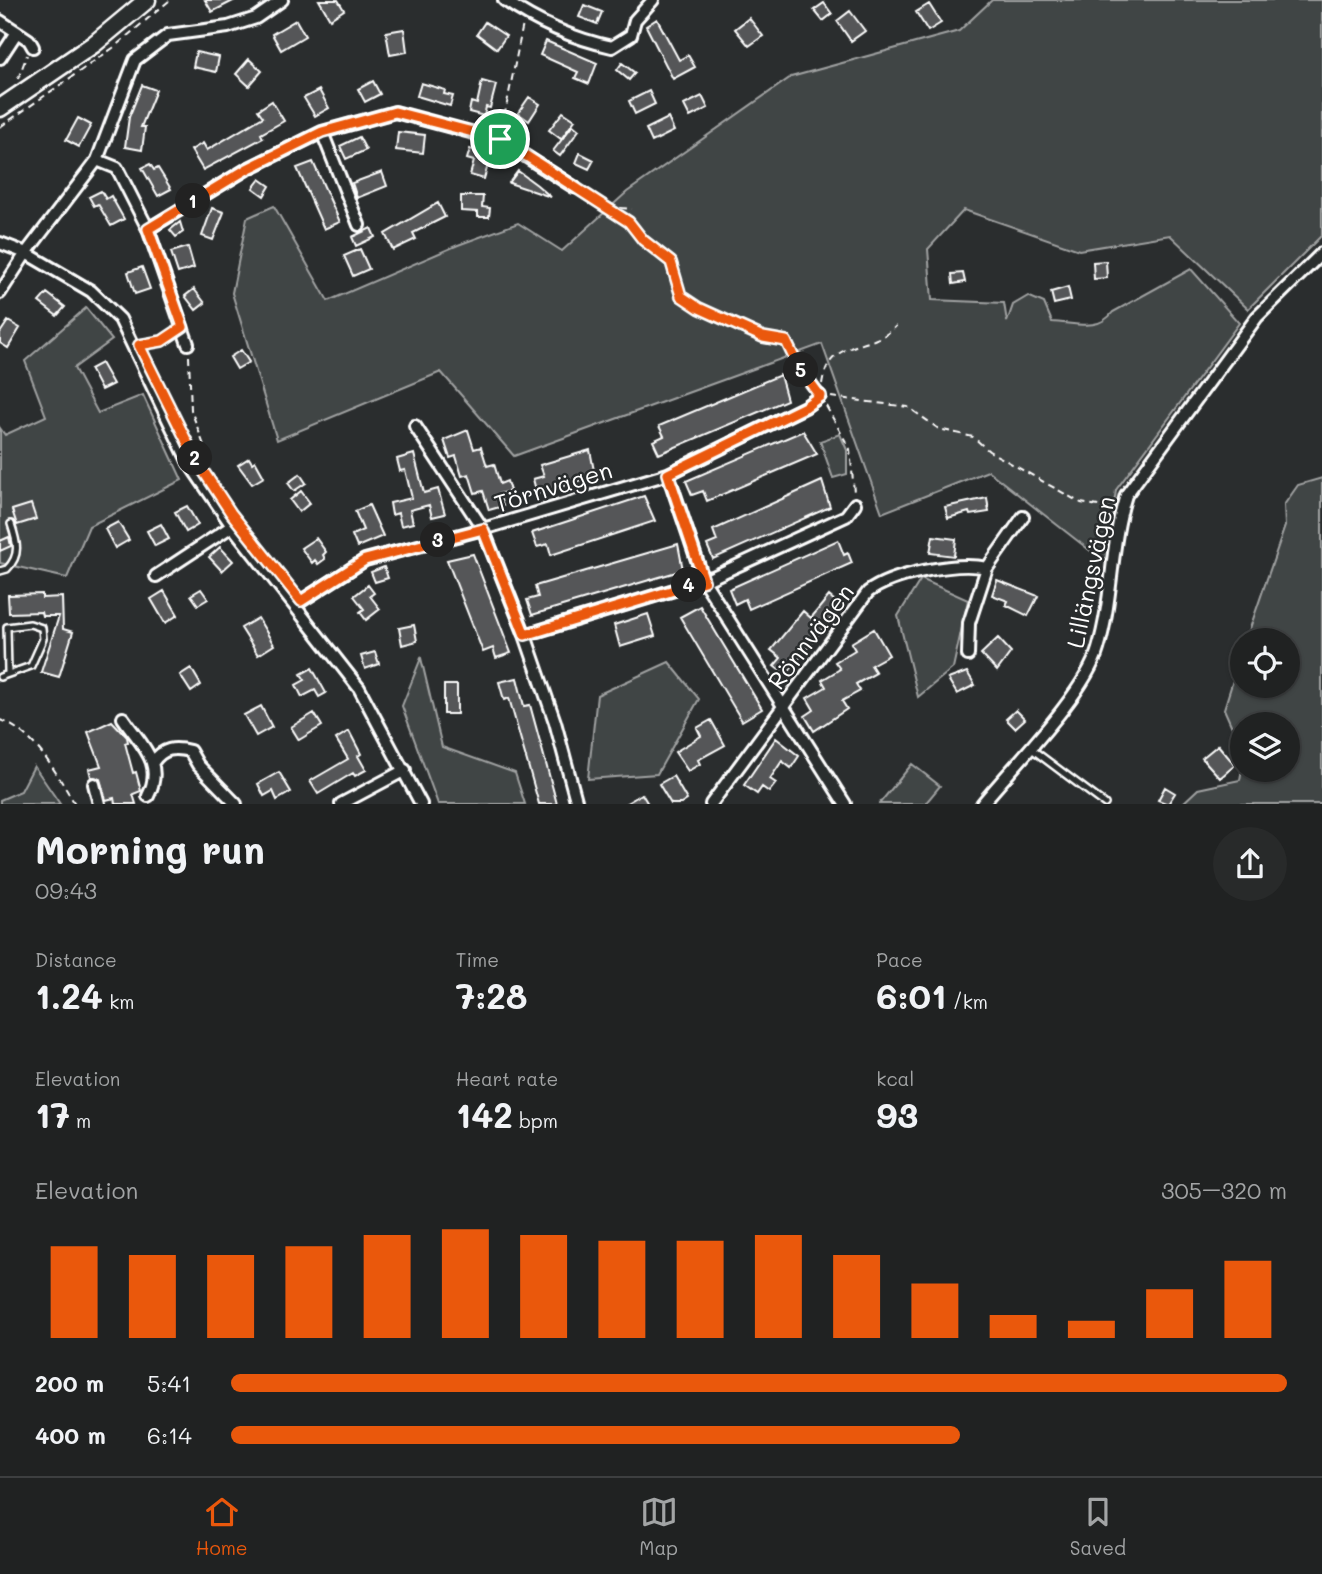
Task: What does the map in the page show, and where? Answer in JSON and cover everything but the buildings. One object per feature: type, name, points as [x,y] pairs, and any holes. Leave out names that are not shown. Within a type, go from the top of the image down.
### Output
[{"type":"main road","points":[[0,108],[94,44],[147,0]]},
{"type":"street","points":[[0,293],[26,253],[97,160],[135,60],[168,35],[228,27],[256,18],[282,0]]},
{"type":"street","points":[[504,0],[589,42],[612,47],[631,35],[635,20],[653,0]]},
{"type":"street","points":[[0,21],[29,40],[33,47]]},
{"type":"street","points":[[0,58],[17,32]]},
{"type":"street","points":[[148,229],[247,169],[322,132],[395,112],[500,139],[574,187]]},
{"type":"street","points":[[322,132],[359,225]]},
{"type":"street","points":[[97,160],[117,168],[148,229],[188,344]]},
{"type":"street","points":[[0,243],[26,253],[91,291],[120,318],[189,463],[232,526],[359,688],[421,804]]},
{"type":"street","name":"Lillängsvägen","points":[[982,804],[1083,681],[1098,650],[1126,495],[1251,325],[1322,253]]},
{"type":"street","name":"Törnvägen","points":[[295,605],[365,560],[483,529],[668,474],[805,407],[820,396]]},
{"type":"street","points":[[415,426],[483,529],[525,635],[555,722],[577,804]]},
{"type":"street","points":[[668,474],[704,581],[845,804]]},
{"type":"street","points":[[525,635],[704,581],[846,516],[855,504]]},
{"type":"street","points":[[968,655],[969,623],[987,568],[1023,517]]},
{"type":"street","points":[[156,576],[232,526]]},
{"type":"street","name":"Rönnvägen","points":[[711,804],[868,592],[879,584],[970,564],[987,568]]},
{"type":"street","points":[[123,718],[153,762],[156,780],[148,796]]},
{"type":"street","points":[[153,762],[159,754],[170,749],[190,751],[198,765],[236,804]]},
{"type":"street","points":[[341,804],[405,770]]},
{"type":"street","points":[[94,784],[99,804]]},
{"type":"lane","points":[[0,570],[7,569],[17,556],[18,542],[11,524]]},
{"type":"lane","points":[[0,677],[8,671],[31,666],[43,639],[42,628],[30,624],[7,627],[8,671]]},
{"type":"lane","points":[[1029,747],[1105,804]]},
{"type":"path","points":[[500,139],[526,13]]},
{"type":"path","points":[[16,81],[33,47]]},
{"type":"path","points":[[574,187],[629,222],[643,240],[671,262],[681,296],[699,308],[763,337],[786,341],[798,366],[820,396],[850,449],[855,504]]},
{"type":"path","points":[[607,207],[632,209]]},
{"type":"path","points":[[820,396],[824,371],[838,352],[866,342],[896,326]]},
{"type":"path","points":[[139,345],[162,341],[183,327]]},
{"type":"path","points":[[188,344],[191,410],[206,451],[205,458],[197,462]]},
{"type":"path","points":[[820,396],[908,407],[939,429],[973,437],[989,451],[1081,503],[1104,508],[1122,508]]},
{"type":"path","points":[[0,720],[17,726],[58,776],[75,804]]},
{"type":"shaded area","points":[[992,0],[1322,0],[1322,235],[1248,309],[1170,235],[1079,250],[964,210],[928,249],[932,300],[1004,303],[1007,322],[1013,305],[1028,296],[1044,303],[1052,322],[1078,325],[1101,322],[1113,312],[1191,269],[1239,323],[1116,490],[1106,563],[988,471],[882,513],[822,344],[514,456],[441,372],[277,440],[232,293],[247,218],[274,206],[328,301],[458,245],[518,223],[562,251],[627,192],[791,77],[959,31]]},
{"type":"shaded area","points":[[86,308],[112,340],[74,368],[98,413],[143,395],[182,480],[89,526],[67,578],[0,563],[0,428],[5,435],[46,416],[25,361]]},
{"type":"shaded area","points":[[840,434],[847,450],[847,474],[833,478],[820,441]]},
{"type":"shaded area","points":[[1322,478],[1322,804],[1182,804],[1198,789],[1231,782],[1300,782],[1300,712],[1230,712],[1230,723],[1224,709],[1230,690],[1230,698],[1300,698],[1300,628],[1250,628],[1285,526],[1284,505],[1298,485]]},
{"type":"shaded area","points":[[921,579],[968,600],[953,668],[918,697],[898,616]]},
{"type":"shaded area","points":[[421,658],[442,747],[515,773],[525,804],[438,804],[402,706]]},
{"type":"shaded area","points":[[669,662],[699,699],[657,774],[588,779],[597,695]]},
{"type":"shaded area","points":[[912,764],[940,786],[925,804],[879,804]]},
{"type":"shaded area","points":[[34,766],[60,804],[0,804],[0,800],[21,791]]},
{"type":"route","points":[[395,112],[500,139],[629,222],[643,240],[671,262],[681,296],[699,308],[763,337],[786,341],[792,347],[798,366],[820,396],[805,407],[668,474],[704,581],[525,635],[483,529],[365,560],[301,601],[231,513],[196,460],[139,345],[162,341],[183,327],[148,229],[247,169],[322,132],[395,112]]}]
